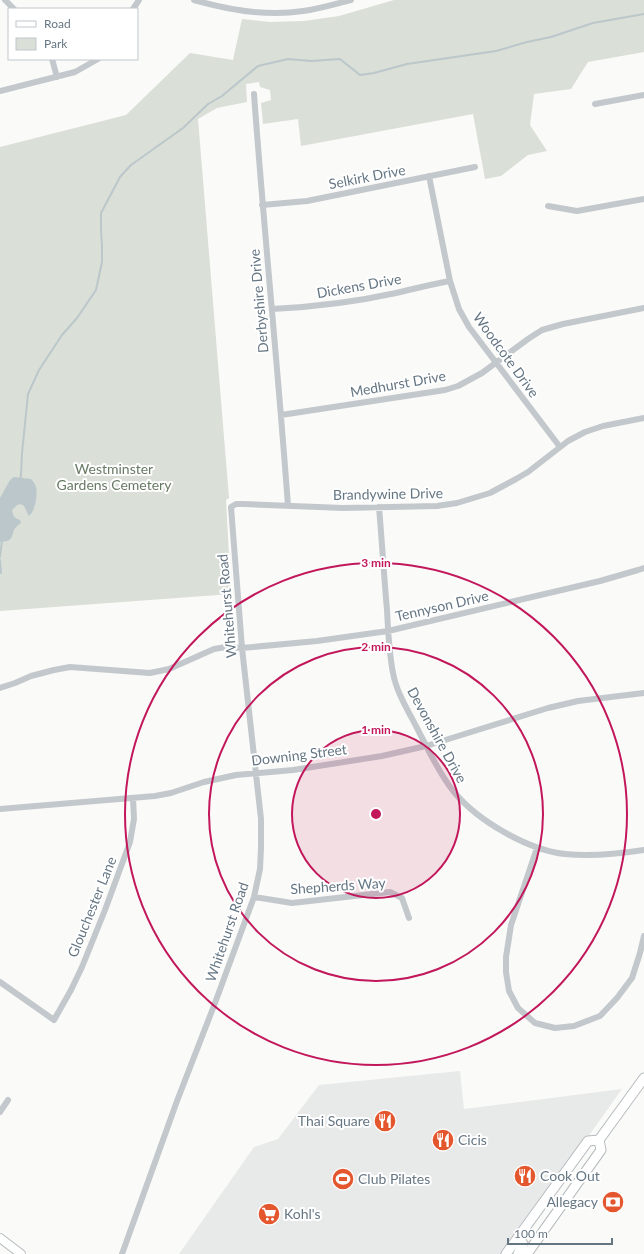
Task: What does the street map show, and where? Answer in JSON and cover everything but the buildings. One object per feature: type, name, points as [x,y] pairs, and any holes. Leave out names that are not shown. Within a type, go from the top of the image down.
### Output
[{"type":"main road","points":[[526,1254],[601,1150],[599,1140],[644,1078]]},
{"type":"main road","points":[[506,1254],[588,1141],[599,1140]]},
{"type":"main road","points":[[518,1254],[523,1244],[519,1237]]},
{"type":"main road","points":[[0,1238],[21,1254]]},
{"type":"street","points":[[5,0],[13,8]]},
{"type":"street","points":[[194,0],[225,8],[268,13],[303,11],[351,0]]},
{"type":"street","points":[[52,60],[57,76]]},
{"type":"street","points":[[0,91],[75,72],[96,60]]},
{"type":"street","name":"Derbyshire Drive","points":[[254,94],[288,506]]},
{"type":"street","points":[[595,104],[644,95]]},
{"type":"street","name":"Selkirk Drive","points":[[262,205],[307,200],[476,167]]},
{"type":"street","name":"Woodcote Drive","points":[[429,176],[450,281],[459,309],[469,327],[560,447]]},
{"type":"street","points":[[548,206],[577,211],[644,199]]},
{"type":"street","name":"Dickens Drive","points":[[272,309],[337,304],[450,281]]},
{"type":"street","name":"Medhurst Drive","points":[[281,415],[445,390],[471,380],[542,330],[563,324],[644,308]]},
{"type":"street","name":"Brandywine Drive","points":[[231,507],[236,504],[244,504],[342,508],[437,506],[457,503],[494,491],[516,480],[574,437],[592,429],[644,418]]},
{"type":"street","name":"Whitehurst Road","points":[[122,1254],[177,1101],[254,897],[260,869],[261,820],[242,648],[231,507]]},
{"type":"street","name":"Devonshire Drive","points":[[379,507],[388,631],[393,675],[398,689],[426,746],[442,775],[453,791],[467,806],[483,818],[502,830],[537,848],[565,854],[592,855],[643,850]]},
{"type":"street","name":"Tennyson Drive","points":[[0,688],[31,676],[70,667],[150,673],[169,669],[214,649],[317,641],[388,631],[600,581],[644,568]]},
{"type":"street","name":"Downing Street","points":[[0,809],[133,798],[171,793],[221,778],[293,770],[382,756],[426,746],[548,708],[578,701],[644,693]]},
{"type":"street","name":"Glouchester Lane","points":[[0,982],[54,1020],[82,967],[130,842],[134,819],[133,798]]},
{"type":"street","points":[[537,848],[511,925],[506,956],[506,972],[509,991],[518,1008],[535,1023],[555,1028],[574,1026],[600,1016],[617,998],[632,978],[644,936]]},
{"type":"street","points":[[643,850],[644,858]]},
{"type":"street","name":"Shepherds Way","points":[[254,897],[292,903],[390,892],[402,898],[409,918]]},
{"type":"street","points":[[0,1112],[8,1100]]},
{"type":"shaded area","points":[[14,477],[31,479],[37,490],[36,503],[29,516],[24,506],[21,504],[17,505],[12,510],[14,516],[20,520],[21,523],[14,529],[10,539],[0,542],[0,498],[10,480]]},
{"type":"shaded area","points":[[460,1071],[464,1109],[622,1089],[505,1254],[179,1254],[254,1147],[278,1139],[319,1085]]},
{"type":"green space","name":"Westminster Gardens Cemetery","points":[[394,0],[644,0],[644,52],[588,62],[571,89],[534,94],[530,125],[547,151],[528,155],[501,176],[485,179],[473,114],[301,146],[298,119],[263,124],[261,103],[271,100],[270,90],[260,87],[259,82],[246,84],[247,102],[217,108],[198,119],[229,498],[226,500],[231,594],[0,611],[0,147],[126,115],[190,53],[233,60],[242,19],[270,22],[304,21],[339,16]]},
{"type":"waterway","points":[[20,479],[28,394],[39,370],[62,335],[77,318],[96,290],[102,262],[101,213],[120,177],[131,165],[183,128],[208,104],[222,96],[258,66],[288,59],[311,61],[340,59],[360,75],[374,73],[407,64],[496,51],[551,37],[593,23],[644,14]]},
{"type":"waterway","points":[[0,557],[2,540]]},
{"type":"waterway","points":[[0,560],[1,573]]},
{"type":"place","name":"Thai Square","points":[[385,1121]]},
{"type":"place","name":"Cicis","points":[[443,1140]]},
{"type":"place","name":"Cook Out","points":[[525,1176]]},
{"type":"place","name":"Club Pilates","points":[[343,1179]]},
{"type":"place","name":"Allegacy","points":[[613,1202]]},
{"type":"place","name":"Kohl's","points":[[269,1214]]}]
